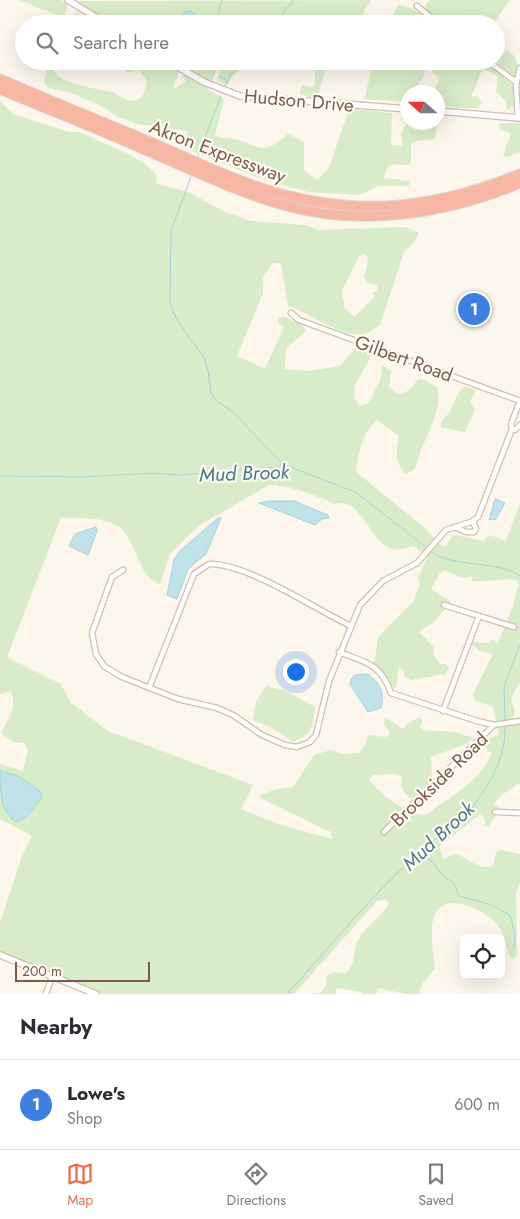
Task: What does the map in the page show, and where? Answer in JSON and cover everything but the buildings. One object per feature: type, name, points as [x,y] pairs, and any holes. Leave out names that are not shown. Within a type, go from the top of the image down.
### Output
[{"type":"highway","name":"Akron Expressway","points":[[0,79],[282,205],[341,215],[367,216],[433,211],[493,194],[520,183]]},
{"type":"highway","name":"Akron Expressway","points":[[0,89],[160,151]]},
{"type":"highway","name":"Akron Expressway","points":[[220,177],[297,198],[369,207],[405,206],[439,200],[488,187],[520,174]]},
{"type":"street","points":[[68,0],[92,15]]},
{"type":"street","points":[[417,6],[428,15]]},
{"type":"street","points":[[445,112],[519,118],[516,82],[520,68]]},
{"type":"street","name":"Hudson Drive","points":[[183,70],[204,82],[240,96],[400,108]]},
{"type":"street","points":[[500,70],[516,82]]},
{"type":"street","name":"Gilbert Road","points":[[291,313],[299,320],[520,401]]},
{"type":"street","points":[[124,570],[112,577],[93,627],[94,647],[99,660],[108,670],[178,699],[217,708],[233,715],[262,735],[285,745],[302,746],[310,742],[316,735],[329,680],[360,605],[372,590],[383,581],[417,563],[446,530],[473,521],[478,517],[512,429],[511,424],[520,401]]},
{"type":"street","points":[[512,429],[516,430],[520,425]]},
{"type":"street","points":[[455,527],[466,532],[474,532],[476,531],[473,521]]},
{"type":"street","points":[[149,688],[194,574],[209,564],[222,566],[264,580],[351,626]]},
{"type":"street","points":[[444,605],[514,627]]},
{"type":"street","points":[[443,711],[479,616]]},
{"type":"street","points":[[339,652],[379,669],[385,676],[391,693],[443,711],[496,724],[520,720]]},
{"type":"street","name":"Brookside Road","points":[[384,832],[496,724]]},
{"type":"street","points":[[495,812],[520,813]]},
{"type":"street","points":[[0,955],[96,994]]},
{"type":"street","points":[[46,994],[52,976]]},
{"type":"green space","points":[[20,0],[61,0],[68,4],[65,15],[57,15]]},
{"type":"green space","points":[[372,0],[364,10],[363,15],[99,15],[76,1]]},
{"type":"green space","points":[[429,0],[510,0],[499,15],[433,15],[426,10],[426,4],[429,3]]},
{"type":"green space","points":[[398,5],[406,6],[423,15],[393,15]]},
{"type":"green space","points":[[506,50],[513,55],[517,62],[514,78],[505,70]]},
{"type":"green space","points":[[47,70],[53,70],[57,75],[71,82],[111,92],[127,100],[134,101],[140,98],[146,88],[147,80],[138,70],[175,70],[179,73],[172,90],[186,81],[182,76],[186,75],[224,99],[215,135],[262,148],[273,145],[288,134],[304,142],[304,170],[317,180],[329,168],[347,115],[352,109],[392,113],[391,145],[403,146],[401,134],[403,130],[436,130],[435,138],[411,144],[411,161],[408,165],[392,165],[385,173],[384,178],[409,181],[409,186],[377,186],[360,195],[308,192],[259,178],[179,146],[188,131],[137,124],[118,117],[101,106],[71,93],[48,88],[44,82]]},
{"type":"green space","points":[[126,70],[138,70],[127,73]]},
{"type":"green space","points":[[190,70],[217,70],[211,82]]},
{"type":"green space","points":[[220,70],[240,70],[232,77],[228,85],[217,81]]},
{"type":"green space","points":[[325,70],[318,97],[313,98],[300,94],[302,85],[311,87],[315,85],[315,71]]},
{"type":"green space","points":[[372,70],[425,70],[424,76],[418,85],[400,85],[400,102],[364,99]]},
{"type":"green space","points":[[433,70],[482,70],[471,97],[476,96],[482,102],[478,108],[459,108],[445,105],[445,85],[437,85],[439,78],[432,72]]},
{"type":"green space","points":[[482,70],[496,70],[513,85],[514,106],[507,110],[506,101],[496,92],[498,77],[489,71]]},
{"type":"green space","points":[[0,101],[13,114],[69,132],[79,132],[122,151],[144,163],[156,174],[157,184],[188,192],[225,212],[251,221],[305,225],[319,230],[405,227],[419,233],[414,243],[404,252],[380,325],[367,333],[358,335],[338,330],[288,306],[281,264],[272,263],[263,278],[263,293],[237,356],[265,369],[284,327],[278,323],[278,319],[284,316],[303,326],[306,331],[286,348],[285,369],[309,371],[340,366],[357,346],[374,351],[355,385],[354,397],[360,406],[369,403],[381,378],[382,365],[391,371],[389,387],[398,394],[407,391],[417,380],[422,379],[437,387],[439,396],[438,406],[415,469],[406,474],[402,470],[397,457],[399,436],[377,420],[364,437],[356,472],[425,528],[440,545],[446,547],[455,535],[483,541],[490,535],[506,541],[520,503],[520,682],[511,698],[515,710],[511,722],[520,721],[520,785],[518,784],[499,797],[494,804],[500,808],[489,826],[485,826],[484,817],[480,814],[439,847],[444,859],[455,854],[482,867],[493,866],[496,852],[501,850],[520,854],[520,883],[516,894],[517,955],[512,959],[505,940],[505,934],[503,934],[497,924],[484,913],[466,905],[448,904],[440,907],[433,919],[432,940],[435,968],[422,984],[419,994],[405,994],[379,988],[376,994],[362,994],[362,992],[337,988],[335,994],[311,994],[320,993],[326,986],[327,975],[335,972],[345,973],[349,970],[353,962],[358,940],[365,930],[386,909],[389,904],[386,899],[377,901],[294,994],[96,994],[0,955],[0,923],[22,856],[32,836],[0,819],[0,764],[23,771],[28,749],[25,743],[14,742],[1,734],[13,709],[11,691],[0,694]],"holes":[[[364,254],[368,257],[366,271],[363,276],[368,283],[378,285],[377,290],[373,293],[375,296],[355,317],[345,309],[342,291],[359,256]],[[269,485],[311,494],[335,504],[345,503],[353,507],[386,546],[395,550],[414,546],[427,558],[418,577],[420,585],[413,602],[378,637],[375,659],[372,665],[389,688],[396,687],[399,667],[404,670],[404,676],[411,680],[445,674],[449,669],[446,664],[440,664],[434,655],[433,646],[419,632],[434,622],[451,602],[431,589],[440,573],[445,570],[462,578],[472,576],[472,581],[519,581],[514,604],[497,644],[494,639],[489,643],[473,642],[472,645],[480,651],[493,654],[473,694],[475,700],[493,707],[499,735],[484,740],[481,743],[492,754],[476,777],[429,814],[418,814],[402,808],[379,791],[369,779],[373,775],[396,774],[402,776],[403,791],[410,798],[416,797],[432,781],[431,757],[466,744],[474,738],[454,732],[422,730],[420,727],[423,721],[420,718],[410,722],[403,729],[385,717],[384,724],[390,734],[386,737],[368,735],[366,744],[359,753],[343,754],[331,750],[314,755],[293,787],[277,789],[260,795],[260,798],[331,832],[332,839],[281,825],[241,809],[253,785],[108,731],[71,703],[61,684],[7,657],[61,518],[98,519],[118,526],[129,540],[146,574],[160,584],[170,554],[198,526]]]},
{"type":"green space","points":[[520,123],[520,152],[508,157],[503,156],[511,134],[500,129],[499,124]]},
{"type":"green space","points":[[465,386],[476,390],[470,401],[475,410],[465,432],[441,427],[441,422],[449,413],[458,394]]},
{"type":"green space","points":[[266,686],[286,691],[315,707],[314,719],[308,733],[304,737],[293,741],[270,727],[253,720],[256,702]]},
{"type":"water","points":[[186,11],[196,15],[182,15]]},
{"type":"water","points":[[495,499],[505,503],[496,519],[489,520]]},
{"type":"water","points":[[294,501],[328,515],[329,518],[322,519],[315,525],[259,503]]},
{"type":"water","points":[[218,518],[221,518],[206,554],[188,569],[177,599],[167,595],[174,560],[180,551]]},
{"type":"water","points":[[96,527],[97,531],[88,555],[69,546],[75,534]]},
{"type":"water","points":[[368,674],[381,689],[382,703],[381,708],[368,712],[350,684],[351,679],[355,675]]},
{"type":"water","points":[[0,770],[20,777],[42,793],[42,797],[26,817],[16,822],[11,818],[4,806]]},
{"type":"waterway","points":[[218,15],[222,0]]},
{"type":"waterway","points":[[282,15],[293,0]]},
{"type":"waterway","points":[[224,87],[231,74],[236,70]]},
{"type":"waterway","points":[[220,77],[226,80]]},
{"type":"waterway","points":[[197,158],[221,96]]},
{"type":"waterway","points":[[192,174],[171,231],[170,304],[177,320],[204,358],[211,393],[218,402],[233,412],[286,468]]},
{"type":"waterway","name":"Mud Brook","points":[[0,476],[84,477],[153,473],[179,475],[279,467],[293,468],[357,493],[427,548]]},
{"type":"waterway","name":"Mud Brook","points":[[430,551],[440,557],[463,563],[498,567],[520,576]]},
{"type":"waterway","name":"Mud Brook","points":[[505,721],[504,686],[520,645]]},
{"type":"waterway","name":"Mud Brook","points":[[287,994],[400,870],[425,847],[458,822],[473,807],[490,781],[498,763],[504,745],[505,725]]},
{"type":"waterway","points":[[419,852],[431,861],[443,876],[454,883],[459,896],[489,904],[510,915],[515,933],[514,949]]},
{"type":"place","name":"Lowe's","points":[[474,309]]}]
